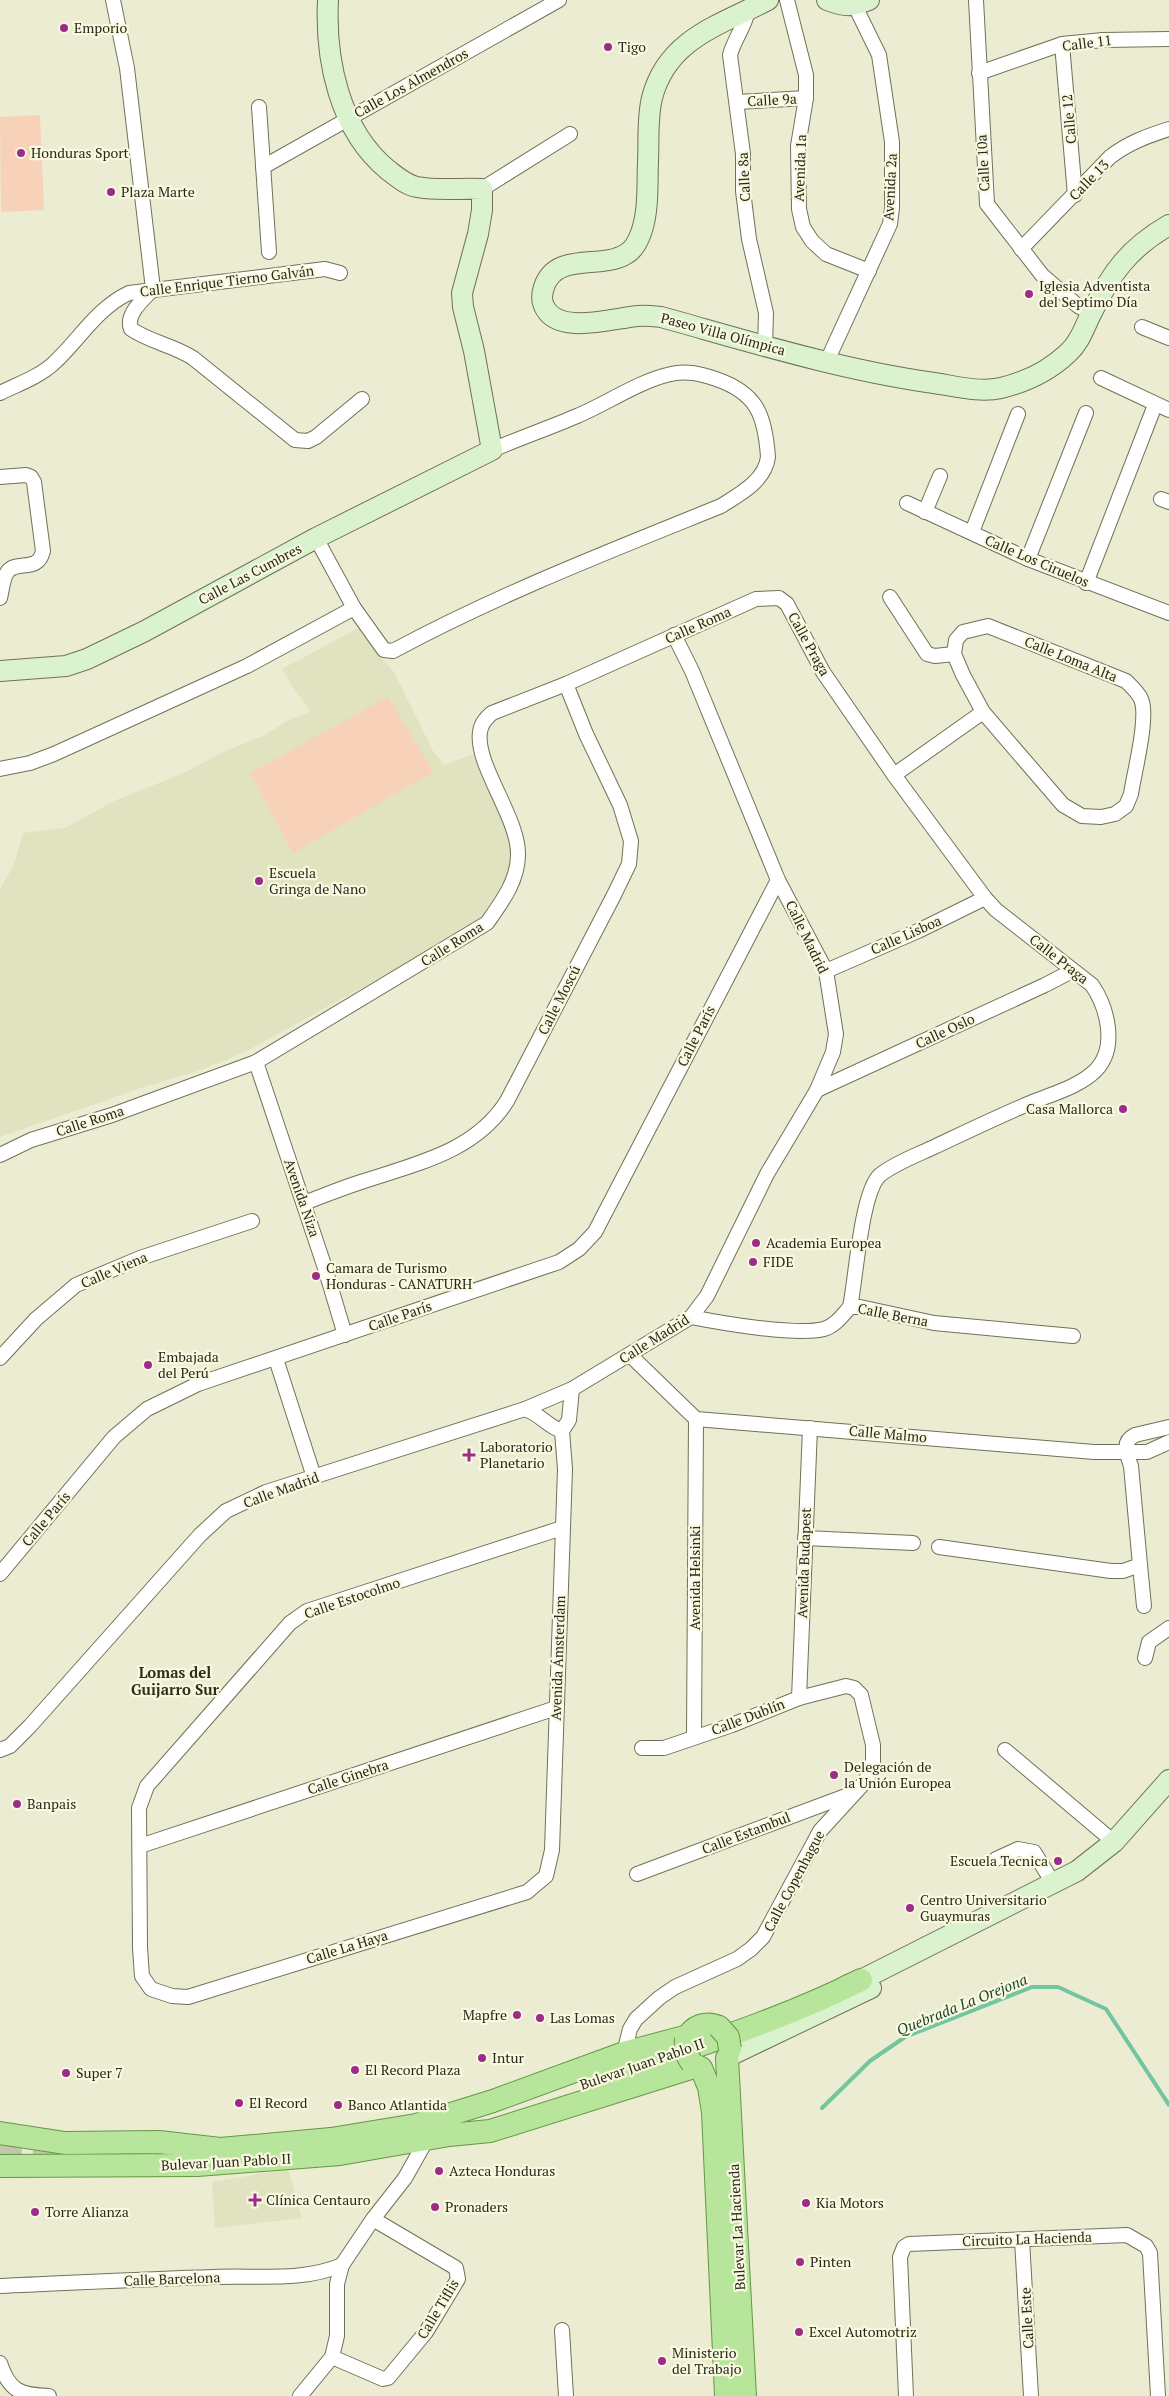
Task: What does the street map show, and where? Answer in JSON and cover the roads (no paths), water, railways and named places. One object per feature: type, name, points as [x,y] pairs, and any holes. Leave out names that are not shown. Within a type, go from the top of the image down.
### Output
[{"type":"main road","points":[[328,0],[327,24],[330,60],[339,94],[364,144],[382,165],[402,180],[416,187],[482,189],[482,210],[478,234],[462,293],[463,307],[474,351],[492,450]]},
{"type":"main road","points":[[827,0],[841,5],[861,2]]},
{"type":"main road","name":"Paseo Villa Olímpica","points":[[761,3],[697,35],[670,59],[652,96],[645,218],[633,249],[618,258],[567,265],[556,271],[546,281],[542,294],[543,305],[549,314],[564,322],[575,324],[650,316],[827,361],[920,381],[970,388],[1000,388],[1032,378],[1058,362],[1080,338],[1116,269],[1128,254],[1148,236],[1169,225]]},
{"type":"main road","name":"Calle Las Cumbres","points":[[0,671],[66,666],[87,659],[145,631],[316,538],[492,450]]},
{"type":"main road","name":"Bulevar Juan Pablo II","points":[[729,2054],[864,1985],[1077,1870],[1114,1842],[1169,1780]]},
{"type":"main road","name":"Bulevar Juan Pablo II","points":[[449,2135],[776,2024],[825,2004],[1052,1897],[1106,1865],[1123,1849],[1169,1796]]},
{"type":"main road","name":"Bulevar Juan Pablo II","points":[[422,2132],[432,2125],[481,2117],[536,2100],[775,2018],[864,1985]]},
{"type":"main road","name":"Bulevar Juan Pablo II","points":[[718,2026],[763,2016],[864,1985]]},
{"type":"main road","points":[[700,2025],[718,2026],[728,2037],[729,2054],[716,2067],[697,2066],[685,2048],[687,2037],[700,2025]]},
{"type":"main road","name":"Bulevar Juan Pablo II","points":[[0,2166],[196,2165],[273,2161],[340,2154],[422,2132],[493,2101],[624,2053],[687,2037]]},
{"type":"main road","name":"Bulevar La Hacienda","points":[[729,2054],[745,2396]]},
{"type":"main road","name":"Bulevar Juan Pablo II","points":[[157,2151],[220,2149],[422,2132],[449,2135],[490,2131],[697,2066]]},
{"type":"main road","name":"Bulevar La Hacienda","points":[[697,2066],[709,2087],[713,2112],[726,2396]]},
{"type":"main road","points":[[593,2098],[672,2082],[684,2083],[698,2090],[713,2112]]},
{"type":"main road","points":[[0,2133],[6,2136],[72,2143],[159,2142],[220,2149]]},
{"type":"main road","points":[[0,2152],[14,2158],[37,2160],[273,2161]]},
{"type":"street","points":[[113,0],[127,68],[153,289],[132,315],[130,320],[131,329],[143,337],[176,348],[193,358],[295,440],[308,441],[316,437],[362,399]]},
{"type":"street","name":"Calle Los Almendros","points":[[263,166],[559,0]]},
{"type":"street","name":"Avenida 1a","points":[[787,0],[806,75],[806,98],[798,146],[799,209],[803,227],[812,241],[826,254],[869,271]]},
{"type":"street","name":"Calle 10a","points":[[976,0],[986,200],[989,208],[1042,275],[1078,306],[1092,313]]},
{"type":"street","name":"Avenida 2a","points":[[827,361],[890,224],[892,208],[892,142],[879,55],[861,2]]},
{"type":"street","name":"Calle 8a","points":[[761,3],[732,44],[730,55],[738,102],[743,154],[744,200],[749,239],[766,313],[765,346]]},
{"type":"street","name":"Calle 11","points":[[979,73],[1062,44],[1103,40],[1169,39]]},
{"type":"street","name":"Calle 12","points":[[1062,44],[1075,195]]},
{"type":"street","name":"Calle 9a","points":[[738,102],[806,98]]},
{"type":"street","points":[[259,107],[269,252]]},
{"type":"street","name":"Calle 13","points":[[1021,249],[1110,157],[1123,147],[1141,138],[1169,129]]},
{"type":"street","points":[[482,189],[570,134]]},
{"type":"street","name":"Calle Enrique Tierno Galván","points":[[0,393],[40,374],[54,363],[98,315],[118,298],[130,293],[325,269],[340,273]]},
{"type":"street","points":[[1142,327],[1169,338]]},
{"type":"street","points":[[316,538],[354,608],[384,650],[393,651],[449,621],[518,589],[721,506],[748,489],[768,464],[763,423],[759,410],[746,393],[715,379],[687,372],[662,376],[577,416],[492,450]]},
{"type":"street","points":[[1101,378],[1169,410]]},
{"type":"street","points":[[1086,583],[1156,405]]},
{"type":"street","points":[[1028,559],[1086,412]]},
{"type":"street","points":[[972,532],[1018,414]]},
{"type":"street","points":[[0,477],[26,475],[31,477],[34,482],[43,551],[41,559],[36,563],[10,569],[7,573],[0,598]]},
{"type":"street","points":[[925,512],[940,476]]},
{"type":"street","name":"Calle Los Ciruelos","points":[[907,503],[1028,559],[1086,583],[1169,613]]},
{"type":"street","points":[[890,597],[927,654],[935,656],[954,654]]},
{"type":"street","name":"Calle Roma","points":[[0,1155],[31,1140],[112,1115],[256,1062],[487,923],[502,902],[516,874],[519,854],[512,825],[482,751],[479,732],[483,721],[492,713],[566,684],[756,599],[779,598],[787,604]]},
{"type":"street","name":"Calle Praga","points":[[787,604],[823,672],[894,775],[985,898],[996,910],[1092,985],[1102,999],[1107,1022],[1104,1055],[1096,1070],[1073,1085],[1016,1109],[911,1158],[880,1175],[868,1199],[850,1307]]},
{"type":"street","points":[[0,769],[30,763],[54,754],[247,666],[354,608]]},
{"type":"street","name":"Calle Loma Alta","points":[[988,626],[1126,681],[1142,700],[1145,715],[1131,794],[1126,806],[1114,814],[1101,817],[1082,816],[1063,805],[983,712],[954,654],[956,640],[963,632],[988,626]]},
{"type":"street","name":"Calle Madrid","points":[[0,1750],[10,1746],[30,1726],[200,1535],[226,1511],[266,1492],[525,1409],[572,1389],[691,1318],[707,1296],[767,1174],[817,1090],[832,1052],[836,1034],[826,971],[778,880],[692,671],[674,635]]},
{"type":"street","name":"Calle Moscú","points":[[304,1203],[440,1155],[468,1142],[484,1130],[497,1117],[507,1101],[614,895],[629,864],[631,841],[620,806],[586,734],[566,684]]},
{"type":"street","points":[[894,775],[983,712]]},
{"type":"street","name":"Calle París","points":[[0,1574],[114,1437],[147,1409],[198,1384],[560,1262],[578,1249],[595,1232],[778,880]]},
{"type":"street","name":"Calle Lisboa","points":[[826,971],[918,931],[985,898]]},
{"type":"street","name":"Calle Oslo","points":[[817,1090],[1045,986],[1072,971]]},
{"type":"street","name":"Avenida Niza","points":[[256,1062],[304,1203],[345,1334]]},
{"type":"street","name":"Calle Viena","points":[[0,1358],[36,1319],[76,1285],[140,1258],[252,1221]]},
{"type":"street","name":"Calle Berna","points":[[691,1318],[781,1330],[823,1330],[834,1325],[850,1307],[860,1307],[934,1324],[1073,1336]]},
{"type":"street","points":[[630,1355],[696,1419]]},
{"type":"street","points":[[276,1359],[314,1477]]},
{"type":"street","name":"Avenida Ámsterdam","points":[[541,1882],[550,1867],[552,1850],[565,1469],[562,1431],[569,1420],[572,1389]]},
{"type":"street","points":[[525,1409],[533,1412],[555,1429],[562,1431]]},
{"type":"street","name":"Calle Malmo","points":[[696,1419],[1094,1452],[1147,1452],[1169,1442]]},
{"type":"street","name":"Avenida Helsinki","points":[[694,1737],[696,1419]]},
{"type":"street","points":[[1144,1606],[1131,1466],[1126,1452],[1130,1437],[1169,1427]]},
{"type":"street","name":"Avenida Budapest","points":[[799,1698],[810,1428]]},
{"type":"street","name":"Calle Estocolmo","points":[[151,1989],[142,1976],[140,1948],[139,1808],[147,1786],[296,1618],[307,1611],[562,1528]]},
{"type":"street","points":[[805,1538],[913,1543]]},
{"type":"street","points":[[939,1547],[1111,1571],[1123,1571],[1140,1565]]},
{"type":"street","points":[[1145,1658],[1149,1642],[1169,1628]]},
{"type":"street","name":"Calle Dublín","points":[[642,1748],[664,1748],[740,1722],[799,1698],[846,1686],[854,1688]]},
{"type":"street","name":"Calle Copenhague","points":[[624,2053],[630,2028],[636,2019],[659,1998],[675,1987],[737,1960],[751,1950],[763,1937],[820,1832],[863,1784],[873,1768],[873,1745],[861,1695],[854,1688]]},
{"type":"street","name":"Calle Ginebra","points":[[140,1846],[556,1708]]},
{"type":"street","points":[[1006,1750],[1114,1842]]},
{"type":"street","name":"Calle Estambul","points":[[637,1874],[854,1793]]},
{"type":"street","points":[[996,1859],[1018,1849],[1034,1852],[1053,1883]]},
{"type":"street","name":"Calle La Haya","points":[[151,1989],[172,1996],[188,1997],[527,1892],[541,1882]]},
{"type":"street","points":[[300,2396],[332,2357],[337,2336],[338,2284],[342,2265],[373,2219],[405,2178],[422,2132]]},
{"type":"street","name":"Calle Tiflis","points":[[332,2357],[383,2378],[388,2378],[426,2332],[458,2278],[456,2268],[373,2219]]},
{"type":"street","name":"Circuito La Hacienda","points":[[906,2396],[900,2258],[904,2247],[909,2244],[1127,2235],[1146,2246],[1150,2253],[1158,2396]]},
{"type":"street","name":"Calle Este","points":[[1022,2240],[1031,2396]]},
{"type":"street","name":"Calle Barcelona","points":[[0,2286],[215,2277],[291,2276],[323,2273],[342,2265]]},
{"type":"street","points":[[562,2330],[566,2396]]},
{"type":"street","points":[[0,2363],[6,2381],[17,2390],[29,2395],[49,2396]]},
{"type":"waterway","name":"Quebrada La Orejona","points":[[822,2108],[870,2061],[905,2037],[1032,1987],[1058,1987],[1106,2009],[1169,2105]]},
{"type":"tunnel","points":[[0,2149],[65,2155],[119,2152]]},
{"type":"place","name":"Emporio","points":[[64,28]]},
{"type":"place","name":"Tigo","points":[[608,47]]},
{"type":"place","name":"Honduras Sport","points":[[21,153]]},
{"type":"place","name":"Plaza Marte","points":[[111,192]]},
{"type":"place","name":"Iglesia Adventista del Septimo Día","points":[[1029,294]]},
{"type":"place","name":"Escuela Gringa de Nano","points":[[259,881]]},
{"type":"place","name":"Casa Mallorca","points":[[1123,1109]]},
{"type":"place","name":"Academia Europea","points":[[756,1243]]},
{"type":"place","name":"FIDE","points":[[753,1262]]},
{"type":"place","name":"Camara de Turismo Honduras - CANATURH","points":[[316,1276]]},
{"type":"place","name":"Embajada del Perú","points":[[148,1365]]},
{"type":"place","name":"Laboratorio Planetario","points":[[469,1455]]},
{"type":"place","name":"Delegación de la Unión Europea","points":[[834,1775]]},
{"type":"place","name":"Banpais","points":[[17,1804]]},
{"type":"place","name":"Escuela Tecnica","points":[[1058,1861]]},
{"type":"place","name":"Centro Universitario Guaymuras","points":[[910,1908]]},
{"type":"place","name":"Mapfre","points":[[517,2015]]},
{"type":"place","name":"Las Lomas","points":[[540,2018]]},
{"type":"place","name":"Intur","points":[[482,2058]]},
{"type":"place","name":"El Record Plaza","points":[[355,2070]]},
{"type":"place","name":"Super 7","points":[[66,2073]]},
{"type":"place","name":"El Record","points":[[239,2103]]},
{"type":"place","name":"Banco Atlantida","points":[[338,2105]]},
{"type":"place","name":"Azteca Honduras","points":[[439,2171]]},
{"type":"place","name":"Clínica Centauro","points":[[255,2200]]},
{"type":"place","name":"Kia Motors","points":[[806,2203]]},
{"type":"place","name":"Pronaders","points":[[435,2207]]},
{"type":"place","name":"Torre Alianza","points":[[35,2212]]},
{"type":"place","name":"Pinten","points":[[800,2262]]},
{"type":"place","name":"Excel Automotriz","points":[[799,2332]]},
{"type":"place","name":"Ministerio del Trabajo","points":[[662,2361]]},
{"type":"district","name":"Lomas del Guijarro Sur","points":[[175,1682]]}]
